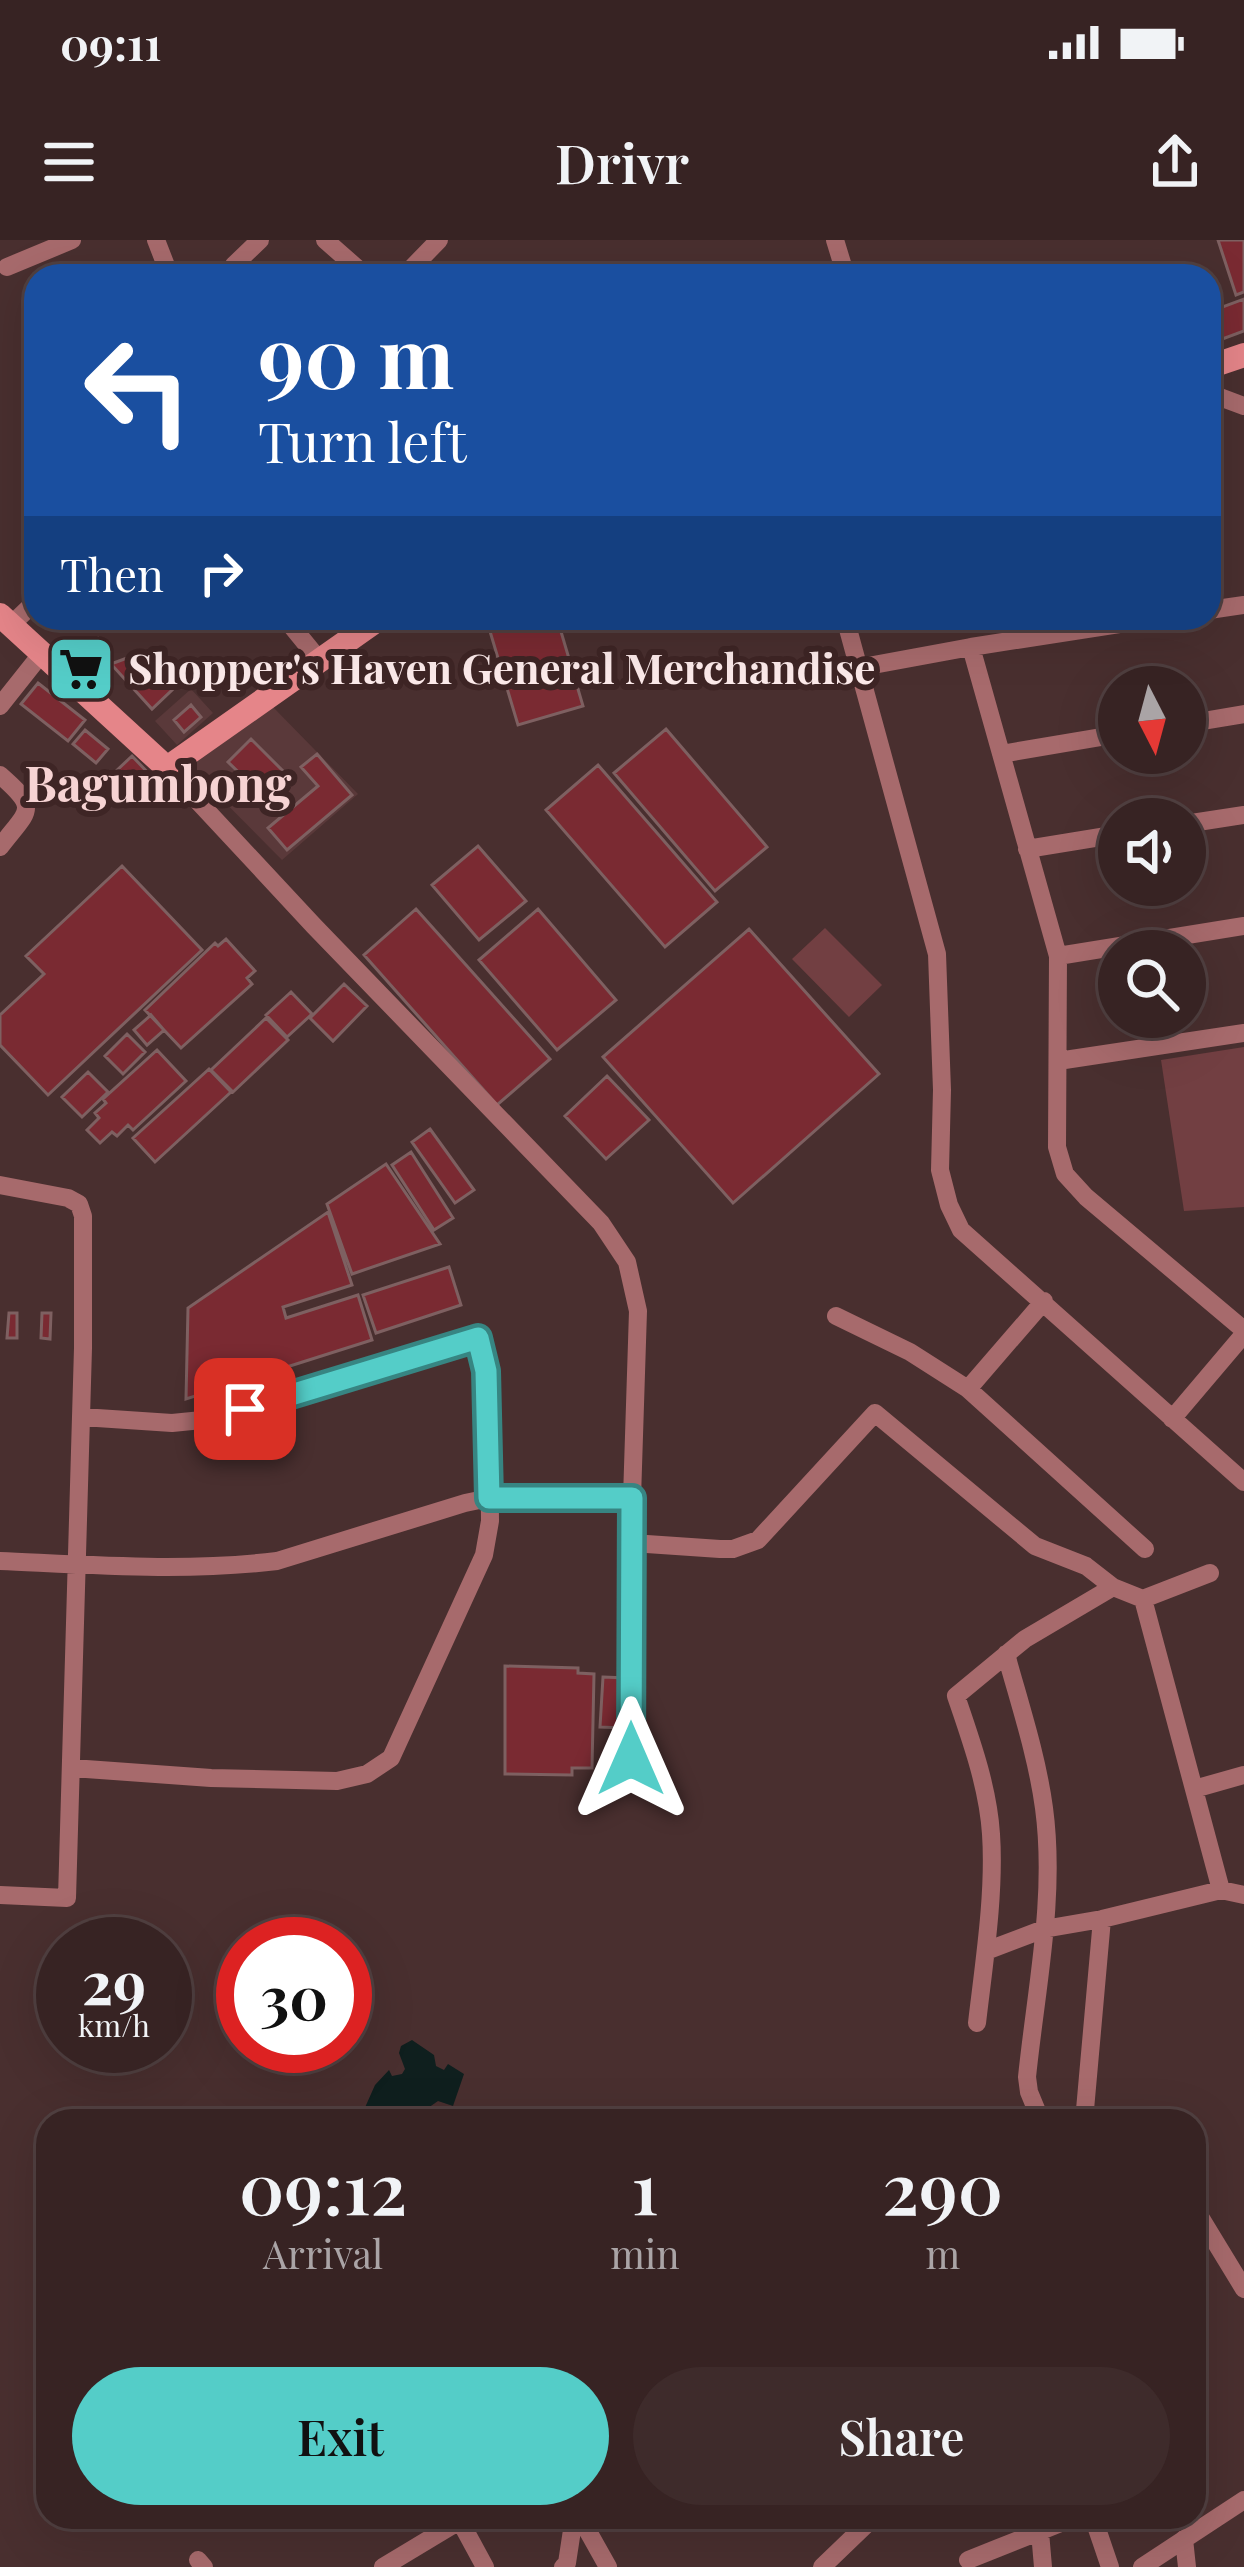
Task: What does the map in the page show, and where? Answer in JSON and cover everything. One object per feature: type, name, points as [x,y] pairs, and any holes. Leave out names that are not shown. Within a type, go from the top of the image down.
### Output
[{"type":"main road","points":[[5,620],[167,768],[363,630]]},
{"type":"street","points":[[7,267],[72,240]]},
{"type":"street","points":[[236,264],[260,240]]},
{"type":"street","points":[[416,264],[439,240]]},
{"type":"street","points":[[295,630],[320,661]]},
{"type":"street","points":[[848,630],[937,954],[943,1090],[940,1170],[949,1204],[962,1230],[1244,1483]]},
{"type":"street","points":[[857,668],[1081,630]]},
{"type":"street","points":[[971,647],[1058,956],[1057,1147],[1065,1174],[1244,1332],[1172,1419]]},
{"type":"street","points":[[0,706],[42,652]]},
{"type":"street","points":[[1206,720],[1244,714]]},
{"type":"street","points":[[1001,754],[1098,738]]},
{"type":"street","points":[[167,768],[585,1206],[627,1262],[638,1311],[631,1759]]},
{"type":"street","points":[[0,775],[24,796],[28,806],[0,848]]},
{"type":"street","points":[[1206,821],[1244,815]]},
{"type":"street","points":[[1028,848],[1098,837]]},
{"type":"street","points":[[1058,956],[1244,926]]},
{"type":"street","points":[[1058,1061],[1244,1034]]},
{"type":"street","points":[[0,1185],[68,1198],[79,1204],[83,1216],[79,1564],[67,1898],[0,1895]]},
{"type":"street","points":[[968,1389],[1044,1301]]},
{"type":"street","points":[[836,1316],[910,1352],[968,1389],[1145,1549]]},
{"type":"street","points":[[72,1768],[273,1781],[337,1780],[368,1774],[391,1758],[484,1555],[488,1536],[486,1371],[478,1338],[212,1419],[172,1424],[82,1417]]},
{"type":"street","points":[[632,1543],[720,1550],[758,1540],[875,1413],[1035,1546],[1086,1566],[1113,1587],[1143,1599],[1210,1573]]},
{"type":"street","points":[[0,1561],[208,1567],[277,1561],[489,1498],[632,1498]]},
{"type":"street","points":[[977,2023],[986,1951],[991,1834],[985,1794],[956,1696],[1041,1628],[1113,1587]]},
{"type":"street","points":[[1143,1599],[1221,1890]]},
{"type":"street","points":[[1006,1654],[1044,1808],[1044,1929],[1028,2078],[1035,2109]]},
{"type":"street","points":[[1194,1789],[1244,1775]]},
{"type":"street","points":[[986,1951],[1044,1929],[1221,1890],[1244,1895]]},
{"type":"street","points":[[1085,2109],[1102,1919]]},
{"type":"street","points":[[1206,2227],[1244,2289]]},
{"type":"street","points":[[1206,2525],[1244,2500]]},
{"type":"street","points":[[382,2567],[446,2529]]},
{"type":"street","points":[[468,2529],[485,2567]]},
{"type":"street","points":[[563,2567],[574,2529]]},
{"type":"street","points":[[584,2529],[608,2567]]},
{"type":"street","points":[[822,2567],[862,2529]]},
{"type":"street","points":[[968,2560],[1047,2529]]},
{"type":"street","points":[[1097,2529],[1110,2567]]},
{"type":"street","points":[[1142,2567],[1200,2529]]},
{"type":"street","points":[[1040,2532],[1043,2567]]},
{"type":"street","points":[[1184,2540],[1187,2567]]},
{"type":"shaded area","points":[[191,689],[213,713],[177,745],[155,721]]},
{"type":"shaded area","points":[[272,706],[358,794],[282,860],[190,767]]},
{"type":"shaded area","points":[[825,928],[882,985],[849,1017],[792,959]]},
{"type":"shaded area","points":[[1244,1047],[1244,1207],[1184,1211],[1161,1060]]},
{"type":"shaded area","points":[[412,2040],[434,2055],[436,2066],[444,2070],[448,2064],[464,2074],[453,2106],[438,2101],[428,2109],[364,2109],[375,2085],[389,2070],[392,2076],[405,2069],[401,2046]]},
{"type":"building","points":[[1218,240],[1244,240],[1244,292],[1236,295]]},
{"type":"building","points":[[1244,299],[1244,331],[1221,340],[1221,308]]},
{"type":"building","points":[[490,630],[561,630],[583,706],[518,725]]},
{"type":"building","points":[[98,638],[112,663],[95,671],[82,646]]},
{"type":"building","points":[[80,646],[93,669],[80,676],[66,653]]},
{"type":"building","points":[[143,652],[172,690],[152,709],[111,664]]},
{"type":"building","points":[[38,683],[85,720],[68,741],[21,704]]},
{"type":"building","points":[[191,705],[201,717],[184,732],[174,720]]},
{"type":"building","points":[[666,729],[767,847],[715,891],[614,773]]},
{"type":"building","points":[[85,730],[108,749],[96,763],[73,744]]},
{"type":"building","points":[[251,739],[286,774],[263,796],[228,762]]},
{"type":"building","points":[[317,754],[352,795],[287,850],[268,828],[318,786],[301,767]]},
{"type":"building","points":[[132,756],[153,778],[135,795],[114,773]]},
{"type":"building","points":[[598,765],[717,902],[665,947],[546,810]]},
{"type":"building","points":[[478,846],[526,901],[479,940],[432,885]]},
{"type":"building","points":[[122,866],[202,950],[48,1095],[0,1045],[0,1015],[44,974],[26,956]]},
{"type":"building","points":[[416,909],[550,1059],[497,1105],[364,955]]},
{"type":"building","points":[[538,909],[616,1000],[557,1050],[479,960]]},
{"type":"building","points":[[749,929],[879,1074],[733,1203],[603,1057]]},
{"type":"building","points":[[226,939],[255,971],[247,978],[252,984],[181,1048],[145,1010],[215,943],[218,946]]},
{"type":"building","points":[[344,984],[367,1006],[333,1041],[310,1018]]},
{"type":"building","points":[[291,992],[312,1014],[287,1037],[266,1015]]},
{"type":"building","points":[[151,1015],[164,1030],[147,1045],[134,1030]]},
{"type":"building","points":[[266,1018],[288,1040],[233,1092],[211,1070]]},
{"type":"building","points":[[127,1034],[145,1052],[123,1074],[105,1056]]},
{"type":"building","points":[[157,1050],[186,1081],[133,1130],[128,1125],[100,1143],[87,1130],[99,1118],[95,1113],[106,1103],[103,1099]]},
{"type":"building","points":[[209,1069],[231,1092],[155,1162],[133,1138]]},
{"type":"building","points":[[88,1072],[108,1092],[82,1117],[62,1097]]},
{"type":"building","points":[[607,1076],[649,1120],[606,1159],[565,1116]]},
{"type":"building","points":[[430,1129],[474,1190],[455,1203],[412,1142]]},
{"type":"building","points":[[411,1152],[453,1218],[434,1230],[392,1165]]},
{"type":"building","points":[[386,1164],[440,1244],[352,1274],[327,1204]]},
{"type":"building","points":[[328,1212],[352,1285],[283,1307],[286,1318],[358,1295],[372,1340],[186,1399],[188,1308]]},
{"type":"building","points":[[449,1267],[461,1305],[376,1333],[363,1295]]},
{"type":"building","points":[[9,1313],[17,1313],[17,1338],[7,1338]]},
{"type":"building","points":[[42,1313],[51,1313],[50,1339],[41,1338]]},
{"type":"building","points":[[505,1666],[578,1668],[578,1673],[594,1674],[592,1768],[572,1768],[572,1775],[505,1774]]},
{"type":"building","points":[[603,1677],[626,1678],[623,1728],[600,1727]]},
{"type":"place","name":"Shopper's Haven General Merchandise","points":[[81,669]]},
{"type":"district","name":"Bagumbong","points":[[158,785]]},
{"type":"route","points":[[245,1409],[478,1338],[489,1410],[489,1498],[632,1498],[631,1759]]}]
